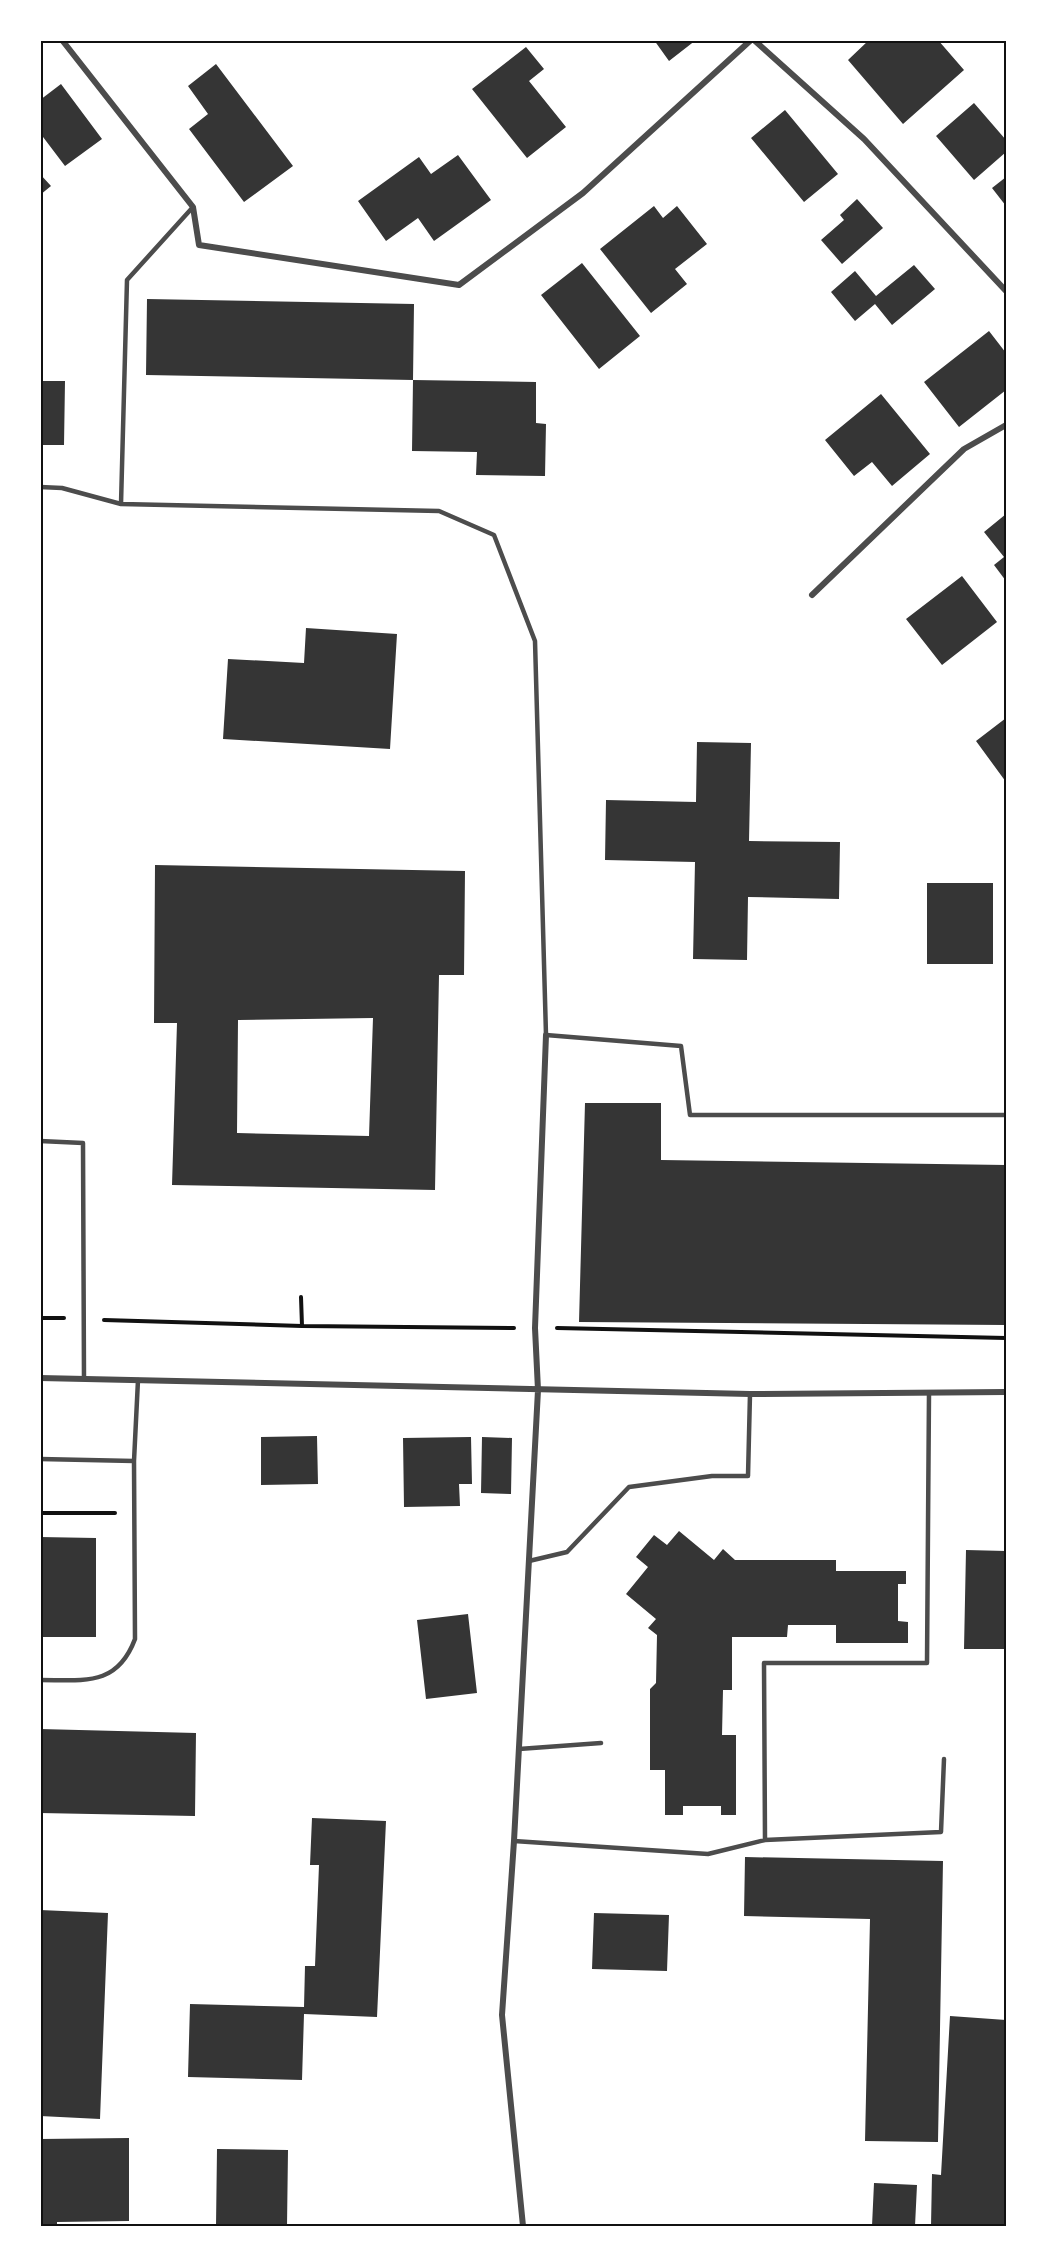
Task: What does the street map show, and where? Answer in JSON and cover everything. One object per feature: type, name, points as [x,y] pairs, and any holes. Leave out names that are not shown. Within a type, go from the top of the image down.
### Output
[{"type":"street","points":[[62,40],[193,207],[199,245],[459,285],[583,193],[752,40],[864,139],[1006,291]]},
{"type":"street","points":[[812,595],[964,449],[1006,425]]},
{"type":"street","points":[[523,2226],[502,2015],[514,1841],[538,1390],[536,1328],[546,1035]]},
{"type":"street","points":[[40,1378],[750,1394],[1006,1392]]},
{"type":"lane","points":[[121,504],[127,280],[193,207]]},
{"type":"lane","points":[[40,487],[62,488],[121,504],[440,511],[494,535],[535,641],[546,1035],[681,1046],[690,1115],[1006,1115]]},
{"type":"lane","points":[[40,1141],[83,1143],[84,1379]]},
{"type":"lane","points":[[40,1680],[93,1680],[114,1670],[130,1652],[135,1639],[134,1461],[138,1380]]},
{"type":"lane","points":[[765,1840],[764,1663],[927,1663],[929,1393]]},
{"type":"lane","points":[[528,1561],[567,1552],[629,1487],[712,1476],[748,1476],[750,1394]]},
{"type":"lane","points":[[40,1459],[134,1461]]},
{"type":"lane","points":[[519,1749],[601,1743]]},
{"type":"lane","points":[[514,1841],[708,1854],[765,1840],[941,1832],[944,1759]]},
{"type":"path","points":[[301,1297],[302,1326]]},
{"type":"path","points":[[40,1318],[302,1326],[536,1328],[1006,1338]]},
{"type":"path","points":[[40,1513],[134,1514]]},
{"type":"building","points":[[654,40],[696,40],[669,61]]},
{"type":"building","points":[[869,40],[938,40],[964,70],[903,124],[848,60]]},
{"type":"building","points":[[526,47],[544,69],[529,81],[566,127],[527,158],[472,89]]},
{"type":"building","points":[[216,64],[293,166],[244,202],[189,129],[208,114],[188,86]]},
{"type":"building","points":[[61,84],[102,139],[65,166],[40,133],[40,100]]},
{"type":"building","points":[[974,103],[1006,140],[1006,152],[974,180],[936,136]]},
{"type":"building","points":[[785,110],[838,174],[804,202],[751,138]]},
{"type":"building","points":[[458,155],[491,200],[434,241],[418,218],[386,241],[358,201],[419,157],[431,174]]},
{"type":"building","points":[[40,174],[51,186],[40,195]]},
{"type":"building","points":[[1006,177],[1006,206],[992,188]]},
{"type":"building","points":[[857,199],[883,228],[842,264],[821,240],[844,220],[840,215]]},
{"type":"building","points":[[654,206],[663,218],[677,206],[707,244],[675,269],[687,284],[651,313],[600,249]]},
{"type":"building","points":[[582,263],[640,336],[599,369],[541,295]]},
{"type":"building","points":[[914,265],[935,289],[892,325],[875,304],[855,321],[831,292],[855,271],[876,296]]},
{"type":"building","points":[[147,299],[414,304],[413,380],[146,375]]},
{"type":"building","points":[[989,331],[1006,353],[1006,390],[959,427],[924,382]]},
{"type":"building","points":[[413,380],[536,382],[536,423],[546,424],[545,476],[476,475],[477,452],[412,451]]},
{"type":"building","points":[[40,381],[65,381],[64,445],[40,445]]},
{"type":"building","points":[[881,394],[930,454],[892,486],[872,462],[854,476],[825,440]]},
{"type":"building","points":[[1006,514],[1006,581],[994,565],[1004,557],[984,532]]},
{"type":"building","points":[[962,576],[997,622],[942,665],[906,619]]},
{"type":"building","points":[[306,628],[397,634],[390,749],[223,739],[228,659],[304,663]]},
{"type":"building","points":[[1006,718],[1006,782],[976,741]]},
{"type":"building","points":[[697,742],[751,743],[749,841],[840,842],[839,899],[748,897],[747,960],[693,959],[695,862],[605,860],[606,800],[696,802]]},
{"type":"building","points":[[155,865],[465,871],[464,975],[439,975],[435,1190],[172,1185],[177,1023],[154,1023]],"holes":[[[373,1018],[369,1136],[237,1133],[238,1020]]]},
{"type":"building","points":[[927,883],[993,883],[993,964],[927,964]]},
{"type":"building","points":[[585,1103],[661,1103],[661,1160],[1006,1165],[1006,1325],[579,1322]]},
{"type":"building","points":[[317,1436],[318,1484],[261,1485],[261,1437]]},
{"type":"building","points":[[471,1437],[472,1484],[459,1484],[460,1506],[404,1507],[403,1438]]},
{"type":"building","points":[[482,1437],[512,1438],[511,1494],[481,1493]]},
{"type":"building","points":[[679,1531],[714,1560],[723,1549],[735,1560],[836,1560],[836,1571],[906,1571],[906,1584],[898,1584],[898,1621],[908,1622],[908,1643],[836,1643],[836,1625],[788,1625],[787,1637],[732,1637],[732,1690],[723,1690],[722,1735],[736,1735],[736,1815],[721,1815],[721,1806],[683,1806],[683,1815],[665,1815],[665,1770],[650,1770],[650,1689],[656,1683],[657,1635],[648,1628],[656,1619],[626,1594],[648,1567],[636,1557],[654,1535],[667,1545]]},
{"type":"building","points":[[40,1537],[96,1538],[96,1637],[40,1637]]},
{"type":"building","points":[[966,1550],[1006,1551],[1006,1649],[964,1649]]},
{"type":"building","points":[[468,1614],[477,1693],[426,1699],[417,1620]]},
{"type":"building","points":[[40,1729],[196,1733],[195,1816],[40,1813]]},
{"type":"building","points":[[312,1818],[386,1821],[377,2017],[304,2014],[302,2080],[188,2077],[190,2004],[304,2007],[305,1966],[315,1966],[319,1865],[310,1865]]},
{"type":"building","points":[[745,1857],[943,1861],[938,2142],[865,2141],[870,1919],[744,1916]]},
{"type":"building","points":[[40,1910],[108,1913],[100,2119],[40,2116]]},
{"type":"building","points":[[594,1913],[669,1915],[667,1971],[592,1969]]},
{"type":"building","points":[[950,2016],[1006,2020],[1006,2226],[931,2226],[932,2174],[941,2175]]},
{"type":"building","points":[[129,2138],[129,2221],[57,2222],[57,2226],[40,2226],[40,2139]]},
{"type":"building","points":[[217,2149],[288,2150],[287,2226],[216,2226]]},
{"type":"building","points":[[874,2183],[917,2185],[915,2226],[872,2226]]}]
